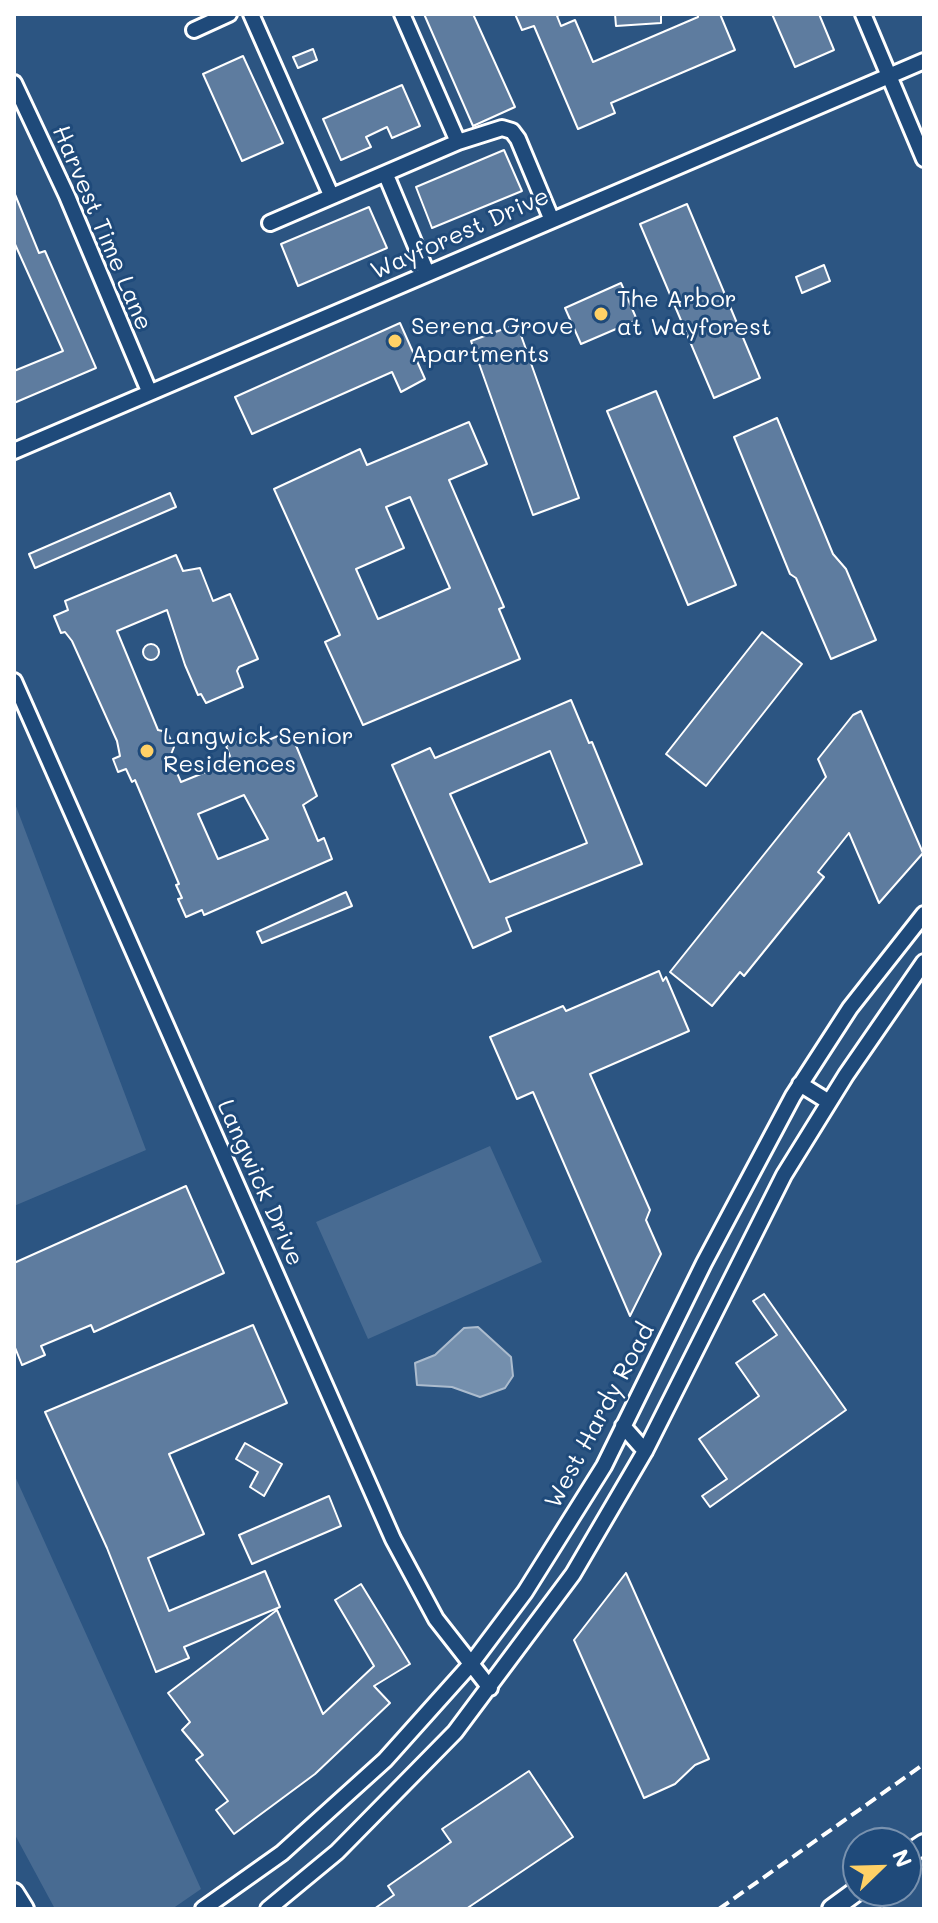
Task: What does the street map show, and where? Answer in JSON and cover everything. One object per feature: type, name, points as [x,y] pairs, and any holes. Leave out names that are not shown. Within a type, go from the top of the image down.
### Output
[{"type":"main road","points":[[14,1893],[24,1909]]},
{"type":"street","points":[[194,30],[229,14]]},
{"type":"street","points":[[251,14],[331,195]]},
{"type":"street","points":[[402,14],[458,142]]},
{"type":"street","points":[[863,14],[924,159]]},
{"type":"street","name":"Wayforest Drive","points":[[14,451],[551,218],[924,61]]},
{"type":"street","name":"Harvest Time Lane","points":[[14,83],[67,196],[149,391]]},
{"type":"street","points":[[270,223],[489,130],[512,131],[551,218]]},
{"type":"street","points":[[386,175],[427,273]]},
{"type":"street","name":"Langwick Drive","points":[[14,681],[393,1539],[436,1619],[490,1688]]},
{"type":"street","name":"West Hardy Road","points":[[203,1909],[282,1853],[344,1800],[385,1760],[471,1664],[563,1533],[604,1466],[710,1251],[800,1084],[850,1008],[924,914]]},
{"type":"street","points":[[268,1909],[337,1852],[405,1787],[490,1688],[573,1574],[645,1451],[784,1175],[829,1102],[924,962]]},
{"type":"street","points":[[800,1084],[829,1102]]},
{"type":"street","points":[[623,1426],[645,1451]]},
{"type":"shaded area","points":[[14,801],[146,1150],[14,1206]]},
{"type":"shaded area","points":[[490,1146],[542,1262],[368,1339],[316,1222]]},
{"type":"shaded area","points":[[478,1327],[511,1357],[513,1376],[505,1388],[480,1397],[452,1387],[417,1385],[415,1363],[435,1355],[464,1328]]},
{"type":"shaded area","points":[[14,1474],[201,1889],[172,1909],[55,1909],[14,1833]]},
{"type":"building","points":[[424,14],[473,14],[515,107],[473,126]]},
{"type":"building","points":[[515,14],[561,14],[557,16],[561,26],[575,20],[593,62],[698,17],[698,14],[720,14],[735,50],[611,103],[615,113],[578,129],[534,26],[522,30]]},
{"type":"building","points":[[615,14],[661,14],[661,23],[616,26]]},
{"type":"building","points":[[772,14],[819,14],[834,50],[795,67]]},
{"type":"building","points":[[313,49],[317,60],[298,68],[293,57]]},
{"type":"building","points":[[243,56],[283,143],[242,161],[203,74]]},
{"type":"building","points":[[402,85],[420,126],[392,138],[387,127],[366,137],[371,147],[341,160],[323,119]]},
{"type":"building","points":[[504,150],[522,191],[432,228],[416,187]]},
{"type":"building","points":[[14,192],[39,253],[45,251],[96,368],[14,403],[14,371],[63,351],[14,242]]},
{"type":"building","points":[[687,204],[760,378],[714,398],[640,224]]},
{"type":"building","points":[[369,207],[387,248],[298,286],[281,244]]},
{"type":"building","points":[[824,265],[830,281],[802,293],[796,277]]},
{"type":"building","name":"The Arbor at Wayforest","points":[[621,283],[637,320],[581,344],[565,308]]},
{"type":"building","points":[[400,323],[425,379],[401,392],[392,372],[252,434],[235,397]]},
{"type":"building","points":[[517,324],[579,498],[533,515],[471,341]]},
{"type":"building","points":[[656,391],[736,585],[688,605],[607,411]]},
{"type":"building","points":[[777,418],[833,554],[846,569],[876,640],[831,659],[796,578],[790,574],[734,437]]},
{"type":"building","points":[[469,422],[487,464],[449,480],[504,607],[499,609],[520,659],[363,725],[325,642],[340,635],[274,489],[360,449],[367,465]],"holes":[[[410,497],[450,588],[378,619],[356,569],[404,548],[386,507]]]},
{"type":"building","points":[[170,493],[176,507],[35,568],[29,554]]},
{"type":"building","points":[[176,555],[183,571],[200,568],[213,601],[230,594],[258,659],[239,667],[237,671],[243,687],[206,703],[201,694],[198,695],[185,665],[167,610],[117,631],[158,730],[167,732],[174,747],[170,757],[181,782],[228,763],[225,758],[230,756],[226,746],[262,731],[266,741],[290,731],[317,796],[303,805],[318,841],[324,838],[332,859],[204,915],[202,910],[186,917],[178,899],[182,898],[176,885],[179,884],[135,780],[132,782],[126,769],[118,772],[113,759],[120,756],[117,741],[72,641],[65,632],[61,633],[54,616],[68,610],[65,601]],"holes":[[[244,795],[268,839],[218,859],[198,814]]]},
{"type":"building","points":[[762,632],[802,664],[706,786],[666,754]]},
{"type":"building","points":[[151,644],[159,652],[151,660],[143,652]]},
{"type":"building","points":[[571,700],[589,743],[592,742],[642,864],[506,918],[511,931],[473,948],[392,765],[430,748],[435,758]],"holes":[[[550,751],[587,843],[490,882],[450,794]]]},
{"type":"building","points":[[861,711],[923,853],[879,903],[849,833],[818,872],[824,877],[744,976],[740,972],[712,1006],[670,972],[826,777],[818,759],[853,715]]},
{"type":"building","points":[[346,892],[352,906],[262,943],[257,932]]},
{"type":"building","points":[[659,971],[663,981],[666,977],[689,1031],[590,1074],[650,1210],[646,1220],[661,1254],[630,1316],[533,1092],[517,1099],[490,1037],[563,1006],[566,1011]]},
{"type":"building","points":[[186,1186],[224,1273],[94,1332],[91,1325],[41,1346],[45,1355],[22,1365],[14,1345],[14,1263]]},
{"type":"building","points":[[764,1294],[846,1410],[710,1507],[702,1496],[727,1479],[699,1439],[759,1396],[736,1363],[777,1335],[753,1301]]},
{"type":"building","points":[[253,1325],[287,1403],[169,1454],[204,1534],[148,1558],[169,1611],[265,1571],[280,1607],[184,1647],[189,1658],[156,1672],[107,1548],[45,1412]]},
{"type":"building","points":[[245,1443],[282,1464],[264,1496],[250,1487],[258,1472],[236,1459]]},
{"type":"building","points":[[329,1496],[341,1526],[252,1564],[239,1535]]},
{"type":"building","points":[[626,1573],[709,1759],[695,1765],[675,1784],[644,1798],[574,1640]]},
{"type":"building","points":[[361,1584],[410,1664],[374,1686],[390,1703],[315,1774],[234,1834],[216,1810],[228,1801],[196,1760],[203,1755],[182,1730],[190,1722],[168,1693],[277,1610],[323,1714],[374,1666],[335,1600]]},
{"type":"building","points":[[529,1771],[573,1837],[466,1909],[374,1909],[394,1895],[388,1886],[451,1842],[442,1829]]},
{"type":"railway","points":[[719,1909],[924,1764]]},
{"type":"place","name":"The Arbor at Wayforest","points":[[601,314]]},
{"type":"place","name":"Serena Grove Apartments","points":[[395,341]]},
{"type":"place","name":"Langwick Senior Residences","points":[[147,751]]}]
